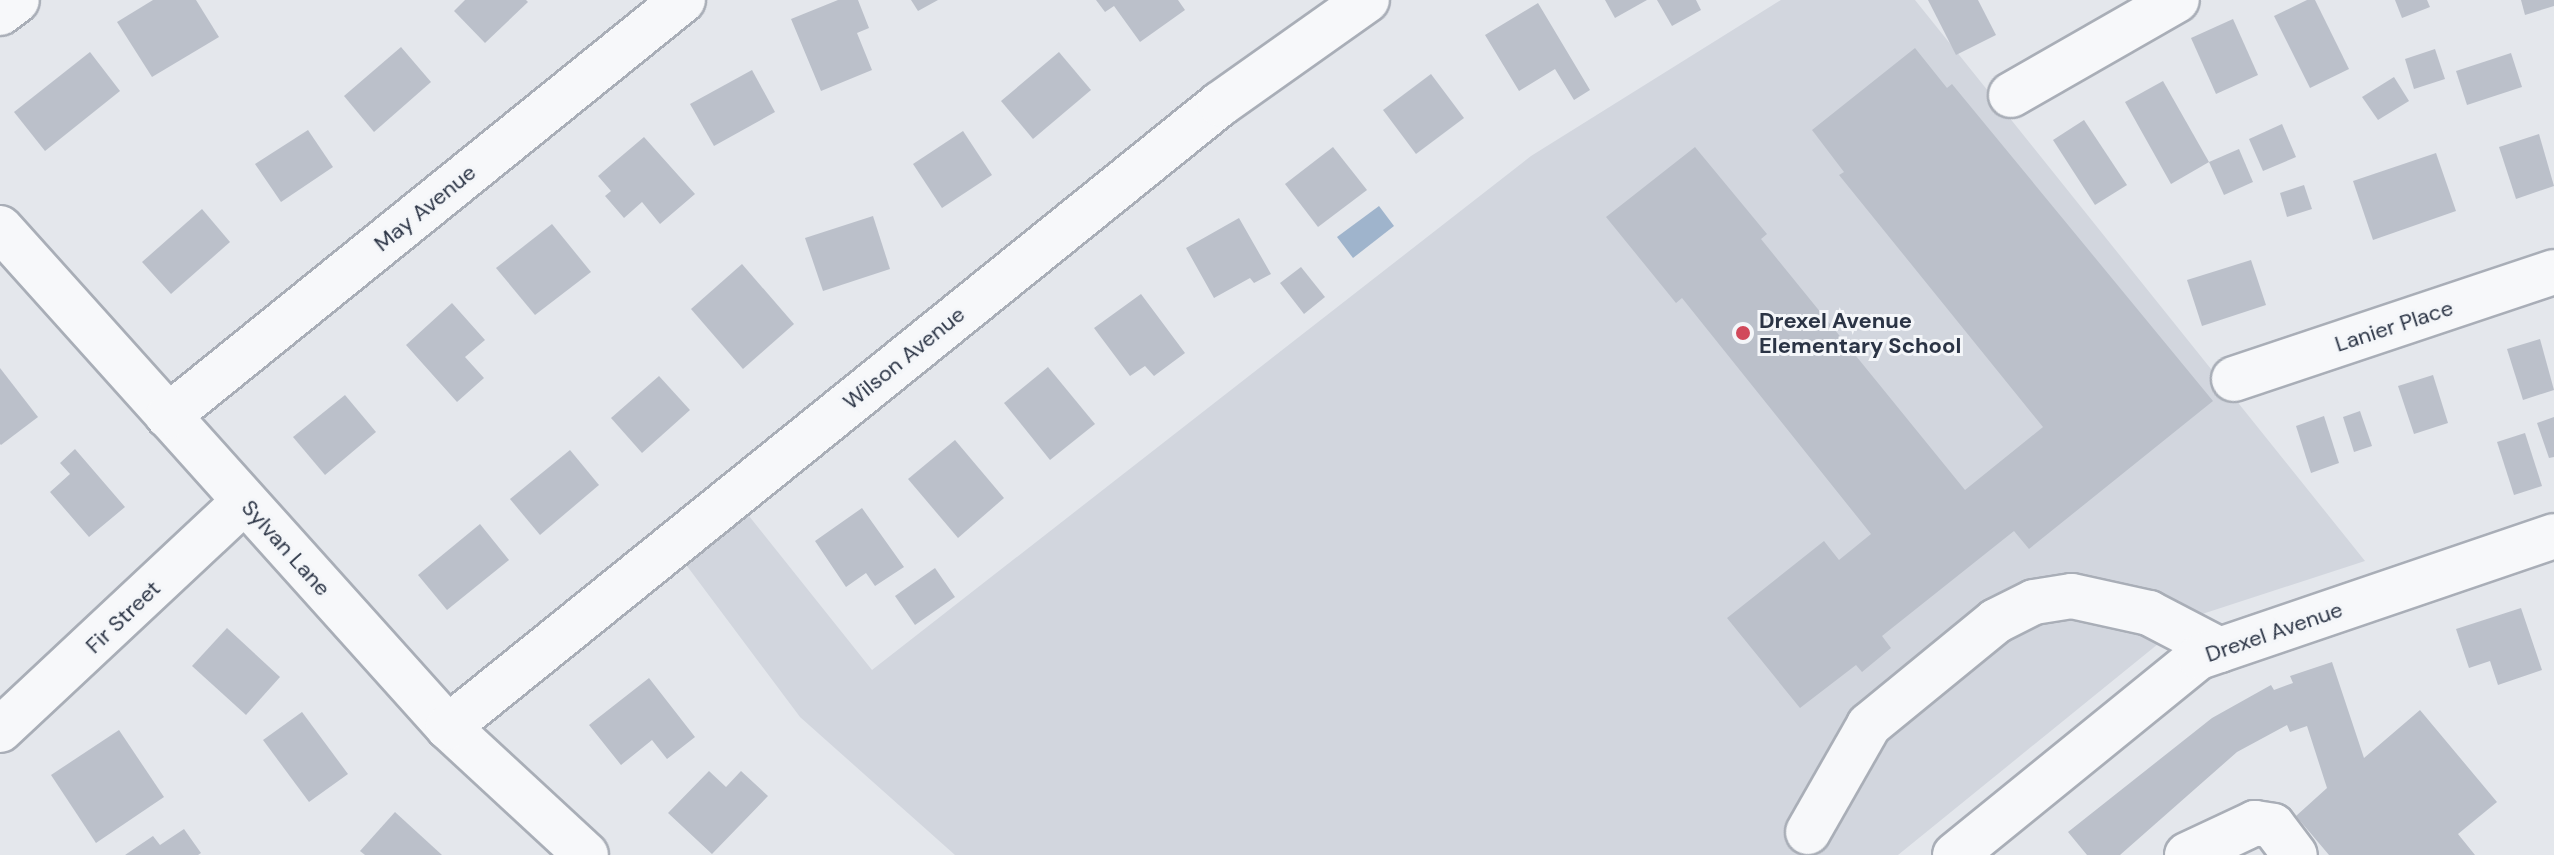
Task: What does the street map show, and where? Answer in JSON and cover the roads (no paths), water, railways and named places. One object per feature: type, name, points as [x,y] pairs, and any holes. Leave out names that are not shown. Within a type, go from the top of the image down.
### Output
[{"type":"street","points":[[0,13],[17,0]]},
{"type":"street","name":"May Avenue","points":[[168,416],[683,0]]},
{"type":"street","name":"Wilson Avenue","points":[[448,727],[1208,114],[1367,0]]},
{"type":"street","points":[[2011,95],[2177,0]]},
{"type":"street","name":"Sylvan Lane","points":[[0,228],[448,727],[586,855]]},
{"type":"street","name":"Lanier Place","points":[[2234,379],[2554,272]]},
{"type":"street","name":"Fir Street","points":[[0,730],[244,502]]},
{"type":"street","name":"Drexel Avenue","points":[[1973,849],[2199,657],[2554,536]]},
{"type":"street","points":[[1805,847],[1869,725],[1996,621],[2034,602],[2072,596],[2149,613],[2220,650]]},
{"type":"street","points":[[2187,855],[2255,823],[2273,826],[2295,855]]},
{"type":"water","points":[[1379,206],[1394,226],[1353,258],[1337,237]]},
{"type":"place","name":"Drexel Avenue Elementary School","points":[[1743,333]]}]
